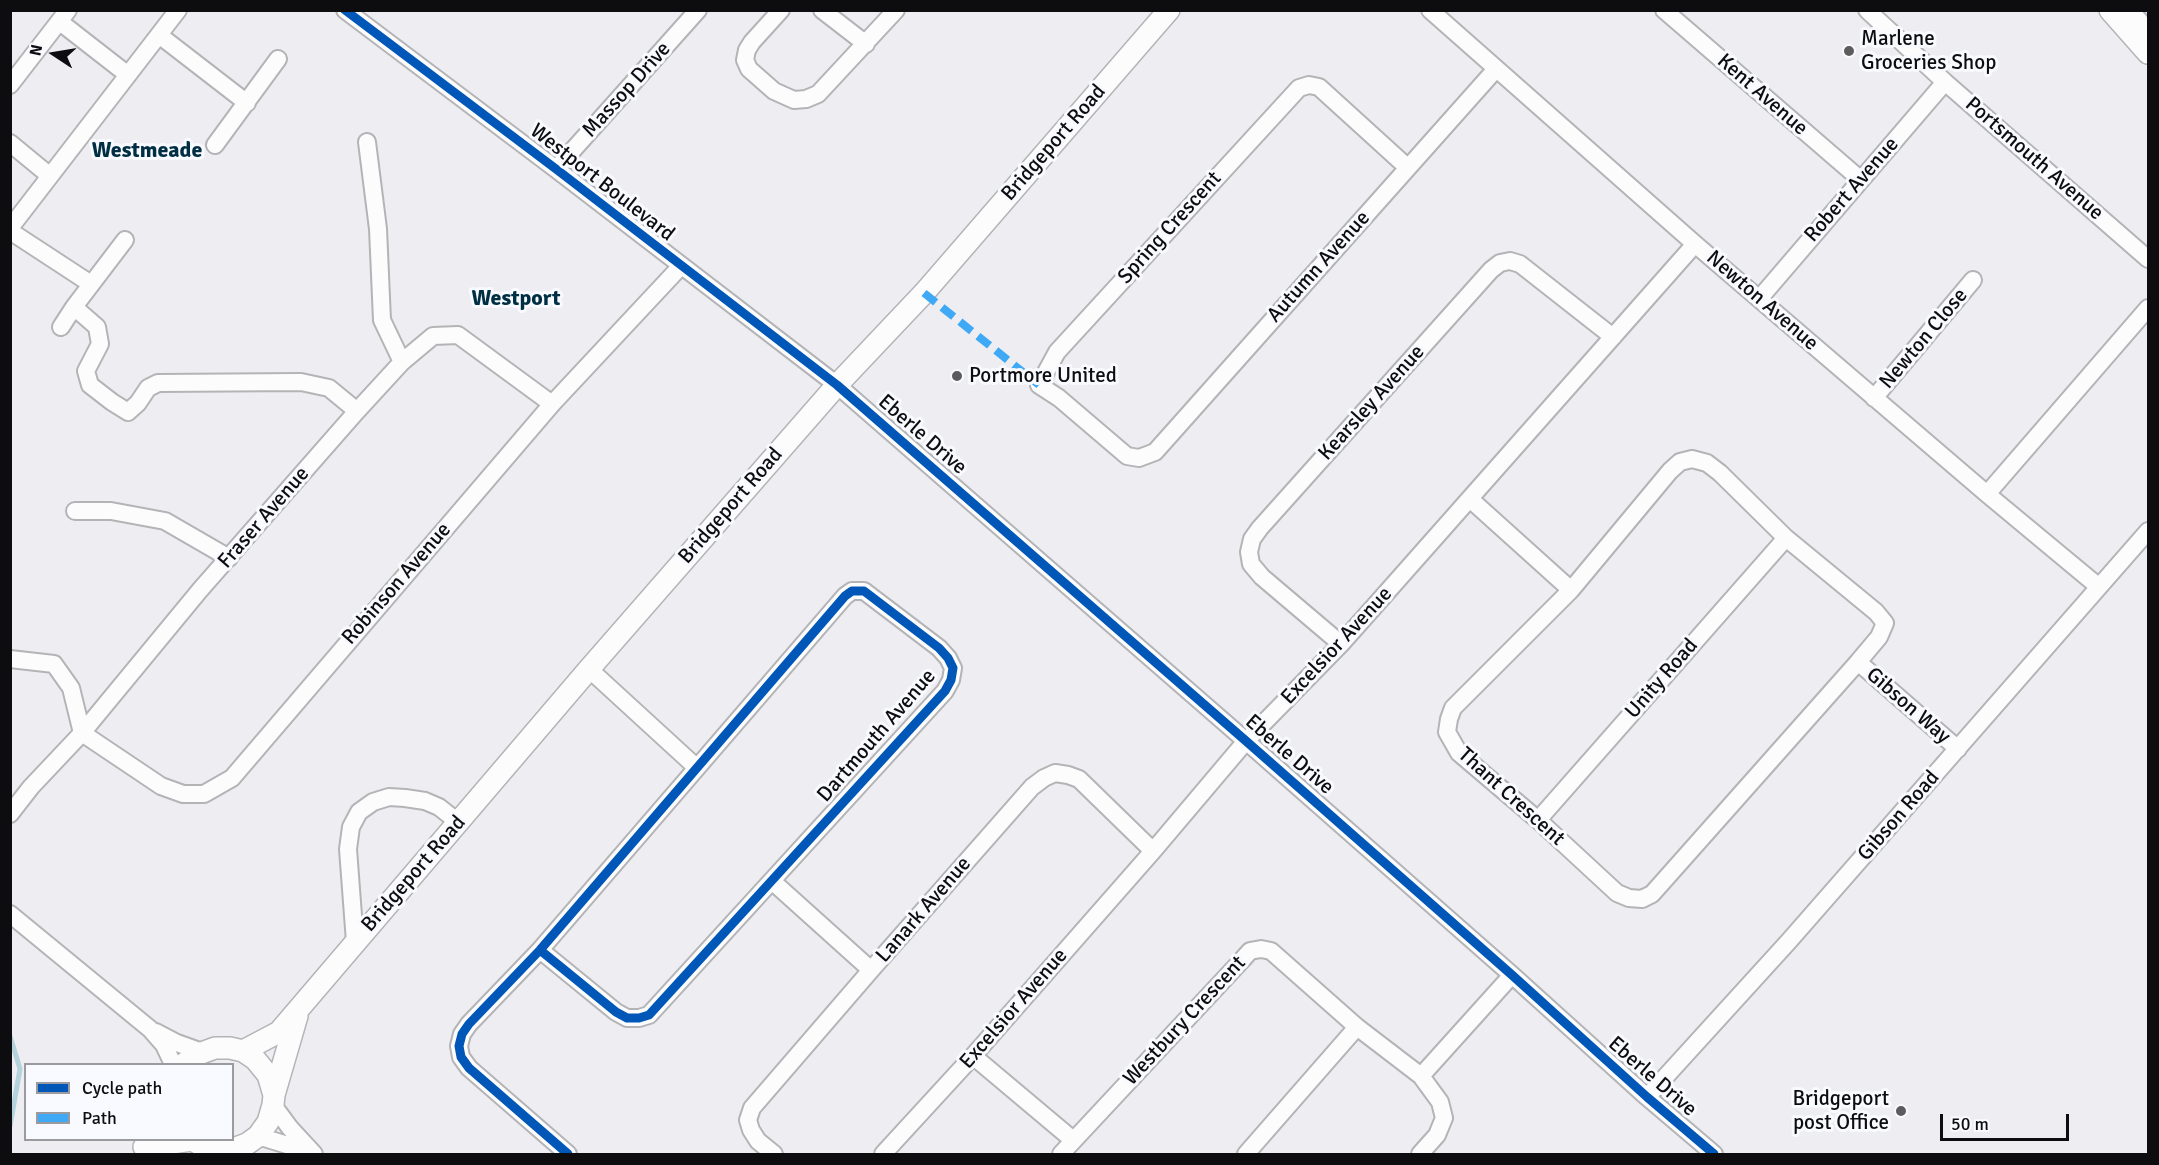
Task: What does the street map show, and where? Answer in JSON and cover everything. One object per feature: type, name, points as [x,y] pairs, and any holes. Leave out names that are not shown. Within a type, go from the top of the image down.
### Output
[{"type":"main road","name":"Bridgeport Road","points":[[243,1051],[279,1032],[837,385],[924,293],[1169,10]]},
{"type":"main road","points":[[2110,10],[2148,52]]},
{"type":"main road","name":"Bridgeport Road","points":[[258,1136],[268,1122],[300,1007]]},
{"type":"main road","points":[[187,1063],[202,1052],[215,1048],[243,1051],[255,1059],[268,1075],[273,1100]]},
{"type":"main road","points":[[194,1141],[205,1147],[219,1150],[240,1146],[258,1136]]},
{"type":"main road","points":[[142,1147],[185,1141]]},
{"type":"street","points":[[91,284],[10,229],[178,10]]},
{"type":"street","name":"Westport Boulevard","points":[[345,10],[837,385]]},
{"type":"street","name":"Massop Drive","points":[[556,169],[698,10]]},
{"type":"street","points":[[781,10],[752,42],[747,50],[746,60],[748,69],[774,91],[794,100],[806,99],[818,94],[896,10]]},
{"type":"street","points":[[822,10],[866,44]]},
{"type":"street","name":"Newton Avenue","points":[[1430,10],[1695,244],[2099,587]]},
{"type":"street","name":"Kent Avenue","points":[[1664,10],[1861,180]]},
{"type":"street","name":"Portsmouth Avenue","points":[[1867,10],[2148,259]]},
{"type":"street","points":[[2130,10],[2148,30]]},
{"type":"street","points":[[10,85],[64,16],[128,75]]},
{"type":"street","points":[[159,35],[247,103]]},
{"type":"street","points":[[215,145],[278,59]]},
{"type":"street","name":"Autumn Avenue","points":[[1138,458],[1155,452],[1496,69]]},
{"type":"street","name":"Robert Avenue","points":[[1759,298],[1946,82]]},
{"type":"street","name":"Spring Crescent","points":[[1138,458],[1127,456],[1059,398],[1039,385],[1057,352],[1291,95],[1299,88],[1309,85],[1319,87],[1407,167]]},
{"type":"street","points":[[367,142],[378,229],[382,320],[402,362]]},
{"type":"street","points":[[10,143],[50,176]]},
{"type":"street","points":[[62,327],[74,307],[125,240]]},
{"type":"street","name":"Excelsior Avenue","points":[[883,1155],[974,1056],[1246,741],[1341,644],[1695,244]]},
{"type":"street","name":"Kearsley Avenue","points":[[1341,644],[1262,577],[1251,564],[1250,545],[1260,528],[1500,262],[1510,261],[1520,264],[1613,337]]},
{"type":"street","name":"Robinson Avenue","points":[[82,733],[161,786],[183,794],[204,794],[232,778],[552,404],[681,266]]},
{"type":"street","name":"Newton Close","points":[[1874,398],[1973,279]]},
{"type":"street","points":[[74,307],[97,327],[100,344],[86,372],[90,385],[128,412],[138,403],[148,388],[158,383],[289,382],[330,388],[357,411]]},
{"type":"street","points":[[1987,494],[2148,308]]},
{"type":"street","name":"Fraser Avenue","points":[[10,814],[357,411],[402,362],[434,336],[458,335],[552,404]]},
{"type":"street","name":"Eberle Drive","points":[[837,385],[1246,741],[1714,1155]]},
{"type":"street","name":"Thant Crescent","points":[[1692,459],[1707,463],[1720,473],[1786,538],[1882,618],[1885,623],[1884,630],[1858,662],[1652,894],[1642,899],[1629,898],[1617,893],[1538,820],[1459,753],[1447,732],[1453,708],[1571,590],[1670,471],[1680,462],[1692,459]]},
{"type":"street","points":[[1470,498],[1571,590]]},
{"type":"street","points":[[75,511],[111,511],[165,521],[229,558]]},
{"type":"street","name":"Gibson Road","points":[[1647,1097],[1789,941],[2148,531]]},
{"type":"street","name":"Unity Road","points":[[1538,820],[1786,538]]},
{"type":"street","name":"Dartmouth Avenue","points":[[540,950],[616,1012],[627,1017],[639,1018],[649,1015],[945,691],[951,680],[953,668],[948,658],[939,648],[869,594],[864,591],[852,591],[845,596],[540,950],[468,1024],[459,1046],[461,1057],[469,1068],[568,1155]]},
{"type":"street","points":[[10,659],[54,664],[71,688],[82,733]]},
{"type":"street","name":"Gibson Way","points":[[1858,662],[1958,749]]},
{"type":"street","points":[[590,669],[696,767]]},
{"type":"street","name":"Lanark Avenue","points":[[774,1155],[759,1141],[752,1130],[748,1120],[752,1108],[1032,788],[1044,778],[1055,773],[1079,779],[1153,851]]},
{"type":"street","points":[[355,942],[348,849],[351,827],[359,812],[373,802],[389,797],[405,798],[425,801],[439,807],[458,822]]},
{"type":"street","points":[[772,881],[871,970]]},
{"type":"street","points":[[10,914],[150,1029],[164,1045],[172,1063]]},
{"type":"street","name":"Westbury Crescent","points":[[1061,1155],[1250,951],[1261,949],[1271,951],[1357,1027],[1421,1076],[1440,1102],[1444,1118],[1437,1135],[1420,1155]]},
{"type":"street","points":[[1421,1076],[1512,975]]},
{"type":"street","points":[[1246,1155],[1357,1027]]},
{"type":"street","points":[[150,1029],[177,1043],[202,1052]]},
{"type":"street","points":[[974,1056],[1073,1140]]},
{"type":"street","points":[[273,1100],[313,1153]]},
{"type":"street","points":[[258,1136],[313,1153]]},
{"type":"waterway","points":[[10,1036],[20,1069],[10,1126]]},
{"type":"marked path","points":[[924,293],[1039,385]]},
{"type":"cycle path","points":[[345,10],[837,385],[1246,741],[1714,1154]]},
{"type":"cycle path","points":[[540,950],[616,1012],[627,1018],[649,1015],[945,691],[951,680],[953,668],[948,658],[939,648],[864,591],[852,591],[845,596],[540,950],[469,1024],[462,1034],[459,1046],[461,1057],[469,1068],[568,1154]]},
{"type":"place","name":"Marlene Groceries Shop","points":[[1849,51]]},
{"type":"place","name":"Portmore United","points":[[957,376]]},
{"type":"place","name":"Bridgeport post Office","points":[[1901,1111]]},
{"type":"district","name":"Westmeade","points":[[147,151]]},
{"type":"district","name":"Westport","points":[[516,299]]}]
